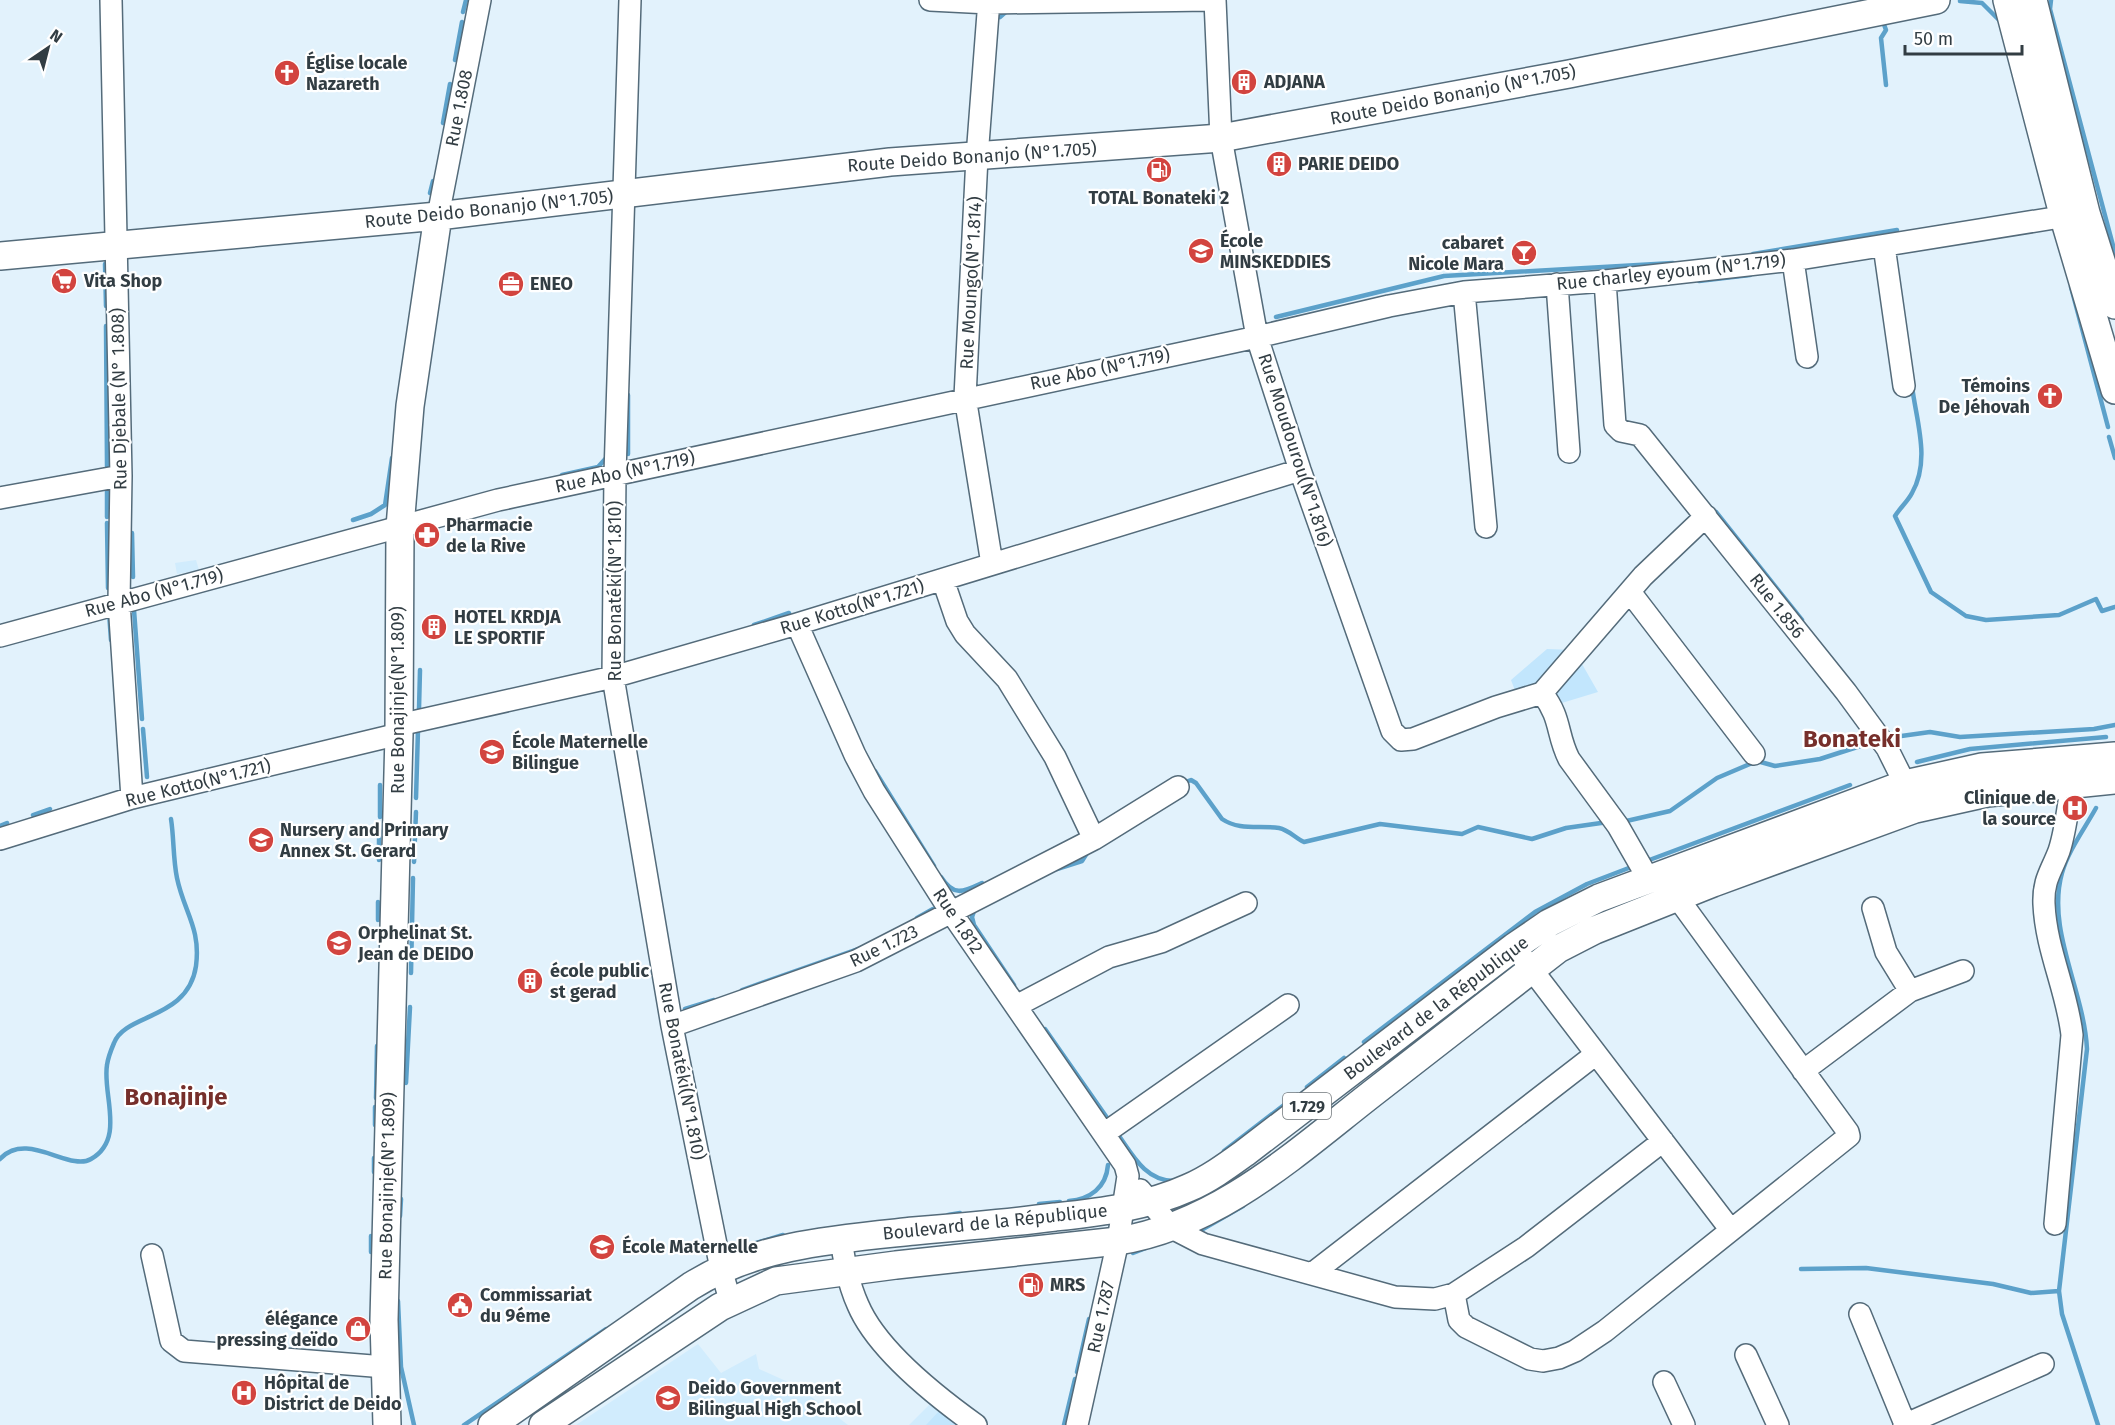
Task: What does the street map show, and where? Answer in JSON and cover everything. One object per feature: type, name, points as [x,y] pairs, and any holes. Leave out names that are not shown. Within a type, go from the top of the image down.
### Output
[{"type":"main road","name":"Route Deido Bonanjo (N°1.705)","points":[[0,256],[438,216],[850,166],[1221,138],[1557,76],[1936,0]]},
{"type":"main road","points":[[2007,0],[2075,215],[2115,305]]},
{"type":"main road","points":[[2033,0],[2075,215],[2115,390]]},
{"type":"main road","name":"Rue Bonajinje(N°1.809)","points":[[391,1418],[385,1367],[391,987],[399,730],[400,527],[410,406],[438,216]]},
{"type":"main road","name":"Boulevard de la République","points":[[492,1425],[691,1286],[721,1269],[775,1251],[841,1238],[997,1224],[1123,1208],[1150,1202],[1188,1188],[1215,1174],[1515,947],[1573,909],[1643,868],[1905,784],[1982,767],[2115,756]]},
{"type":"main road","name":"Boulevard de la République","points":[[543,1425],[730,1300],[776,1281],[1118,1241],[1172,1228],[1201,1217],[1270,1172],[1531,969],[1574,939],[1677,897],[1915,809],[1987,793],[2115,780]]},
{"type":"main road","points":[[997,1224],[999,1254]]},
{"type":"street","name":"Rue Djebale (N° 1.808)","points":[[111,0],[121,476],[119,602],[132,798]]},
{"type":"street","name":"Rue 1.808","points":[[438,216],[480,0]]},
{"type":"street","name":"Rue Bonatéki(N°1.810)","points":[[630,0],[615,474],[613,677],[672,1026],[721,1269],[730,1300]]},
{"type":"street","points":[[930,0],[989,2],[1212,0]]},
{"type":"street","name":"Rue Moudourou(N°1.816)","points":[[1212,0],[1221,138],[1257,337],[1300,470],[1385,714],[1396,737],[1401,740],[1413,739],[1496,707],[1542,693]]},
{"type":"street","name":"Rue Moungo(N°1.814)","points":[[989,2],[977,157],[965,398],[993,564]]},
{"type":"street","name":"Rue charley eyoum (N°1.719)","points":[[1257,337],[1389,306],[1464,292],[1605,281],[1793,260],[2075,215]]},
{"type":"street","points":[[1884,246],[1904,386]]},
{"type":"street","points":[[1793,260],[1807,357]]},
{"type":"street","name":"Rue 1.856","points":[[1605,281],[1615,425],[1621,431],[1640,435],[1706,516],[1873,729],[1887,748],[1905,784]]},
{"type":"street","points":[[1557,284],[1569,452]]},
{"type":"street","points":[[1464,292],[1486,527]]},
{"type":"street","name":"Rue Abo (N°1.719)","points":[[0,636],[498,500],[1257,337]]},
{"type":"street","name":"Rue Kotto(N°1.721)","points":[[0,839],[132,798],[613,677],[797,624],[1300,470]]},
{"type":"street","points":[[0,498],[121,476]]},
{"type":"street","points":[[1643,868],[1615,821],[1563,749],[1557,717],[1542,693],[1630,592],[1706,516]]},
{"type":"street","points":[[943,580],[961,627],[1007,679],[1055,757],[1094,839]]},
{"type":"street","points":[[1630,592],[1754,754]]},
{"type":"street","name":"Rue 1.812","points":[[797,624],[855,755],[951,912],[1105,1133],[1122,1159],[1128,1176],[1172,1228]]},
{"type":"street","points":[[2055,1224],[2072,1035],[2070,1015],[2049,949],[2044,881],[2059,850],[2072,783]]},
{"type":"street","name":"Rue 1.723","points":[[672,1026],[856,961],[1094,839],[1178,787]]},
{"type":"street","points":[[1454,1294],[1460,1320],[1466,1327],[1530,1359],[1543,1361],[1559,1358],[1605,1331],[1849,1136],[1677,897]]},
{"type":"street","points":[[1017,1006],[1109,957],[1182,934],[1246,903]]},
{"type":"street","points":[[1873,908],[1886,952],[1910,991]]},
{"type":"street","points":[[1515,947],[1730,1229]]},
{"type":"street","points":[[1803,1071],[1910,991],[1963,971]]},
{"type":"street","points":[[1105,1133],[1288,1005]]},
{"type":"street","points":[[1312,1272],[1596,1054]]},
{"type":"street","points":[[1172,1228],[1213,1248],[1312,1272],[1395,1297],[1425,1299],[1454,1294],[1526,1246],[1663,1141]]},
{"type":"street","points":[[1123,1208],[1128,1176]]},
{"type":"street","name":"Rue 1.787","points":[[1077,1425],[1118,1241],[1123,1208]]},
{"type":"street","points":[[841,1238],[846,1272],[858,1307],[880,1338],[907,1369],[945,1403],[976,1425]]},
{"type":"street","points":[[152,1255],[171,1341],[184,1351],[385,1367]]},
{"type":"street","points":[[1860,1314],[1905,1425],[2043,1365]]},
{"type":"street","points":[[1746,1355],[1778,1425]]},
{"type":"street","points":[[1664,1382],[1684,1425]]},
{"type":"shaded area","points":[[196,560],[199,570],[177,574],[175,563]]},
{"type":"shaded area","points":[[1547,649],[1574,650],[1598,692],[1542,709],[1519,701],[1511,680]]},
{"type":"shaded area","points":[[698,1344],[721,1373],[756,1354],[759,1369],[797,1386],[848,1425],[576,1425]]},
{"type":"shaded area","points":[[931,1403],[959,1425],[909,1425]]},
{"type":"shaded area","points":[[940,1410],[959,1425],[926,1425]]},
{"type":"waterway","points":[[463,12],[466,0]]},
{"type":"waterway","points":[[2051,0],[2050,9],[2115,253]]},
{"type":"waterway","points":[[1960,1],[1982,3],[2000,21]]},
{"type":"waterway","points":[[1000,17],[1008,10]]},
{"type":"waterway","points":[[1882,19],[1886,30],[1881,38],[1886,85]]},
{"type":"waterway","points":[[455,60],[462,22]]},
{"type":"waterway","points":[[443,123],[450,84]]},
{"type":"waterway","points":[[430,193],[433,181]]},
{"type":"waterway","points":[[1753,254],[1897,230]]},
{"type":"waterway","points":[[1276,317],[1444,276],[1673,263]]},
{"type":"waterway","points":[[105,264],[106,306]]},
{"type":"waterway","points":[[1699,281],[1750,275]]},
{"type":"waterway","points":[[2071,287],[2108,427]]},
{"type":"waterway","points":[[106,326],[107,466]]},
{"type":"waterway","points":[[1912,386],[1921,440],[1921,467],[1912,493],[1895,516],[1931,592],[1966,616],[1986,620],[2059,615],[2096,599],[2102,611],[2115,607]]},
{"type":"waterway","points":[[628,395],[628,454]]},
{"type":"waterway","points":[[2109,437],[2115,458]]},
{"type":"waterway","points":[[562,475],[598,467],[607,457]]},
{"type":"waterway","points":[[353,520],[371,514],[385,505],[392,458]]},
{"type":"waterway","points":[[107,487],[107,517]]},
{"type":"waterway","points":[[1716,512],[1802,620]]},
{"type":"waterway","points":[[107,523],[108,588]]},
{"type":"waterway","points":[[132,533],[133,577]]},
{"type":"waterway","points":[[134,610],[142,719]]},
{"type":"waterway","points":[[109,612],[111,640]]},
{"type":"waterway","points":[[754,625],[789,613]]},
{"type":"waterway","points":[[419,709],[420,670]]},
{"type":"waterway","points":[[1887,738],[1930,732],[1960,737],[2094,729],[2115,725]]},
{"type":"waterway","points":[[143,729],[147,777]]},
{"type":"waterway","points":[[416,798],[418,730]]},
{"type":"waterway","points":[[1917,762],[1970,749],[2106,737]]},
{"type":"waterway","points":[[1622,822],[1670,811],[1717,778],[1757,761],[1775,766],[1820,759],[1876,741]]},
{"type":"waterway","points":[[875,771],[934,866]]},
{"type":"waterway","points":[[1183,783],[1191,780],[1196,783],[1222,819],[1229,823],[1279,828],[1304,842],[1380,824],[1462,834],[1478,827],[1532,839],[1566,828],[1608,822]]},
{"type":"waterway","points":[[380,785],[380,817]]},
{"type":"waterway","points":[[1644,862],[1850,785]]},
{"type":"waterway","points":[[2096,808],[2068,856],[2058,895],[2062,938],[2080,1005],[2087,1049],[2059,1291],[2062,1314],[2098,1425]]},
{"type":"waterway","points":[[33,815],[50,809]]},
{"type":"waterway","points":[[414,862],[416,812]]},
{"type":"waterway","points":[[0,1159],[11,1151],[23,1149],[82,1162],[91,1159],[102,1150],[108,1140],[110,1128],[106,1077],[107,1062],[114,1043],[120,1033],[169,1006],[181,997],[191,984],[196,966],[196,941],[177,878],[171,819]]},
{"type":"waterway","points":[[0,826],[7,823]]},
{"type":"waterway","points":[[379,830],[379,860]]},
{"type":"waterway","points":[[1057,869],[1082,861],[1089,850]]},
{"type":"waterway","points":[[1364,1042],[1535,912],[1587,884],[1634,866]]},
{"type":"waterway","points":[[941,877],[950,888],[959,891],[982,883]]},
{"type":"waterway","points":[[411,973],[413,878]]},
{"type":"waterway","points":[[378,902],[378,920]]},
{"type":"waterway","points":[[975,908],[972,917],[974,925],[1014,985]]},
{"type":"waterway","points":[[917,918],[933,909]]},
{"type":"waterway","points":[[742,990],[858,949]]},
{"type":"waterway","points":[[685,1009],[714,1000]]},
{"type":"waterway","points":[[406,1083],[410,1007]]},
{"type":"waterway","points":[[1045,1029],[1110,1122]]},
{"type":"waterway","points":[[376,1098],[377,1046]]},
{"type":"waterway","points":[[1307,1087],[1344,1058]]},
{"type":"waterway","points":[[1224,1151],[1297,1095]]},
{"type":"waterway","points":[[375,1107],[375,1125]]},
{"type":"waterway","points":[[1117,1133],[1147,1171],[1164,1180],[1174,1181]]},
{"type":"waterway","points":[[374,1158],[374,1172]]},
{"type":"waterway","points":[[1069,1201],[1084,1198],[1096,1191],[1104,1180],[1108,1165]]},
{"type":"waterway","points":[[400,1216],[401,1199]]},
{"type":"waterway","points":[[1039,1204],[1060,1202]]},
{"type":"waterway","points":[[1196,1233],[1243,1206]]},
{"type":"waterway","points":[[948,1215],[960,1213]]},
{"type":"waterway","points":[[736,1249],[783,1235]]},
{"type":"waterway","points":[[371,1236],[371,1252]]},
{"type":"waterway","points":[[1133,1253],[1146,1248]]},
{"type":"waterway","points":[[1801,1269],[1866,1268],[1993,1284],[2031,1293],[2059,1291]]},
{"type":"waterway","points":[[398,1301],[401,1367],[414,1425]]},
{"type":"waterway","points":[[1077,1372],[1089,1319]]},
{"type":"waterway","points":[[464,1425],[606,1329]]},
{"type":"waterway","points":[[1064,1425],[1075,1379]]},
{"type":"place","name":"Église locale Nazareth","points":[[287,73]]},
{"type":"place","name":"ADJANA","points":[[1244,82]]},
{"type":"place","name":"PARIE DEIDO","points":[[1279,164]]},
{"type":"place","name":"TOTAL Bonateki 2","points":[[1159,170]]},
{"type":"place","name":"École MINSKEDDIES","points":[[1201,251]]},
{"type":"place","name":"cabaret Nicole Mara","points":[[1524,253]]},
{"type":"place","name":"Vita Shop","points":[[64,281]]},
{"type":"place","name":"ENEO","points":[[511,284]]},
{"type":"place","name":"Témoins De Jéhovah","points":[[2050,396]]},
{"type":"place","name":"Pharmacie de la Rive","points":[[427,535]]},
{"type":"place","name":"HOTEL KRDJA LE SPORTIF","points":[[434,627]]},
{"type":"place","name":"École Maternelle Bilingue","points":[[492,752]]},
{"type":"place","name":"Clinique de la source","points":[[2075,808]]},
{"type":"place","name":"Nursery and Primary Annex St. Gerard","points":[[261,840]]},
{"type":"place","name":"Orphelinat St. Jean de DEIDO","points":[[339,943]]},
{"type":"place","name":"école public st gerad","points":[[530,981]]},
{"type":"place","name":"École Maternelle","points":[[602,1247]]},
{"type":"place","name":"MRS","points":[[1031,1285]]},
{"type":"place","name":"Commissariat du 9éme","points":[[460,1305]]},
{"type":"place","name":"élégance pressing deïdo","points":[[358,1329]]},
{"type":"place","name":"Hôpital de District de Deido","points":[[244,1393]]},
{"type":"place","name":"Deido Government Bilingual High School","points":[[668,1398]]},
{"type":"district","name":"Bonateki","points":[[1852,739]]},
{"type":"district","name":"Bonajinje","points":[[176,1097]]}]
